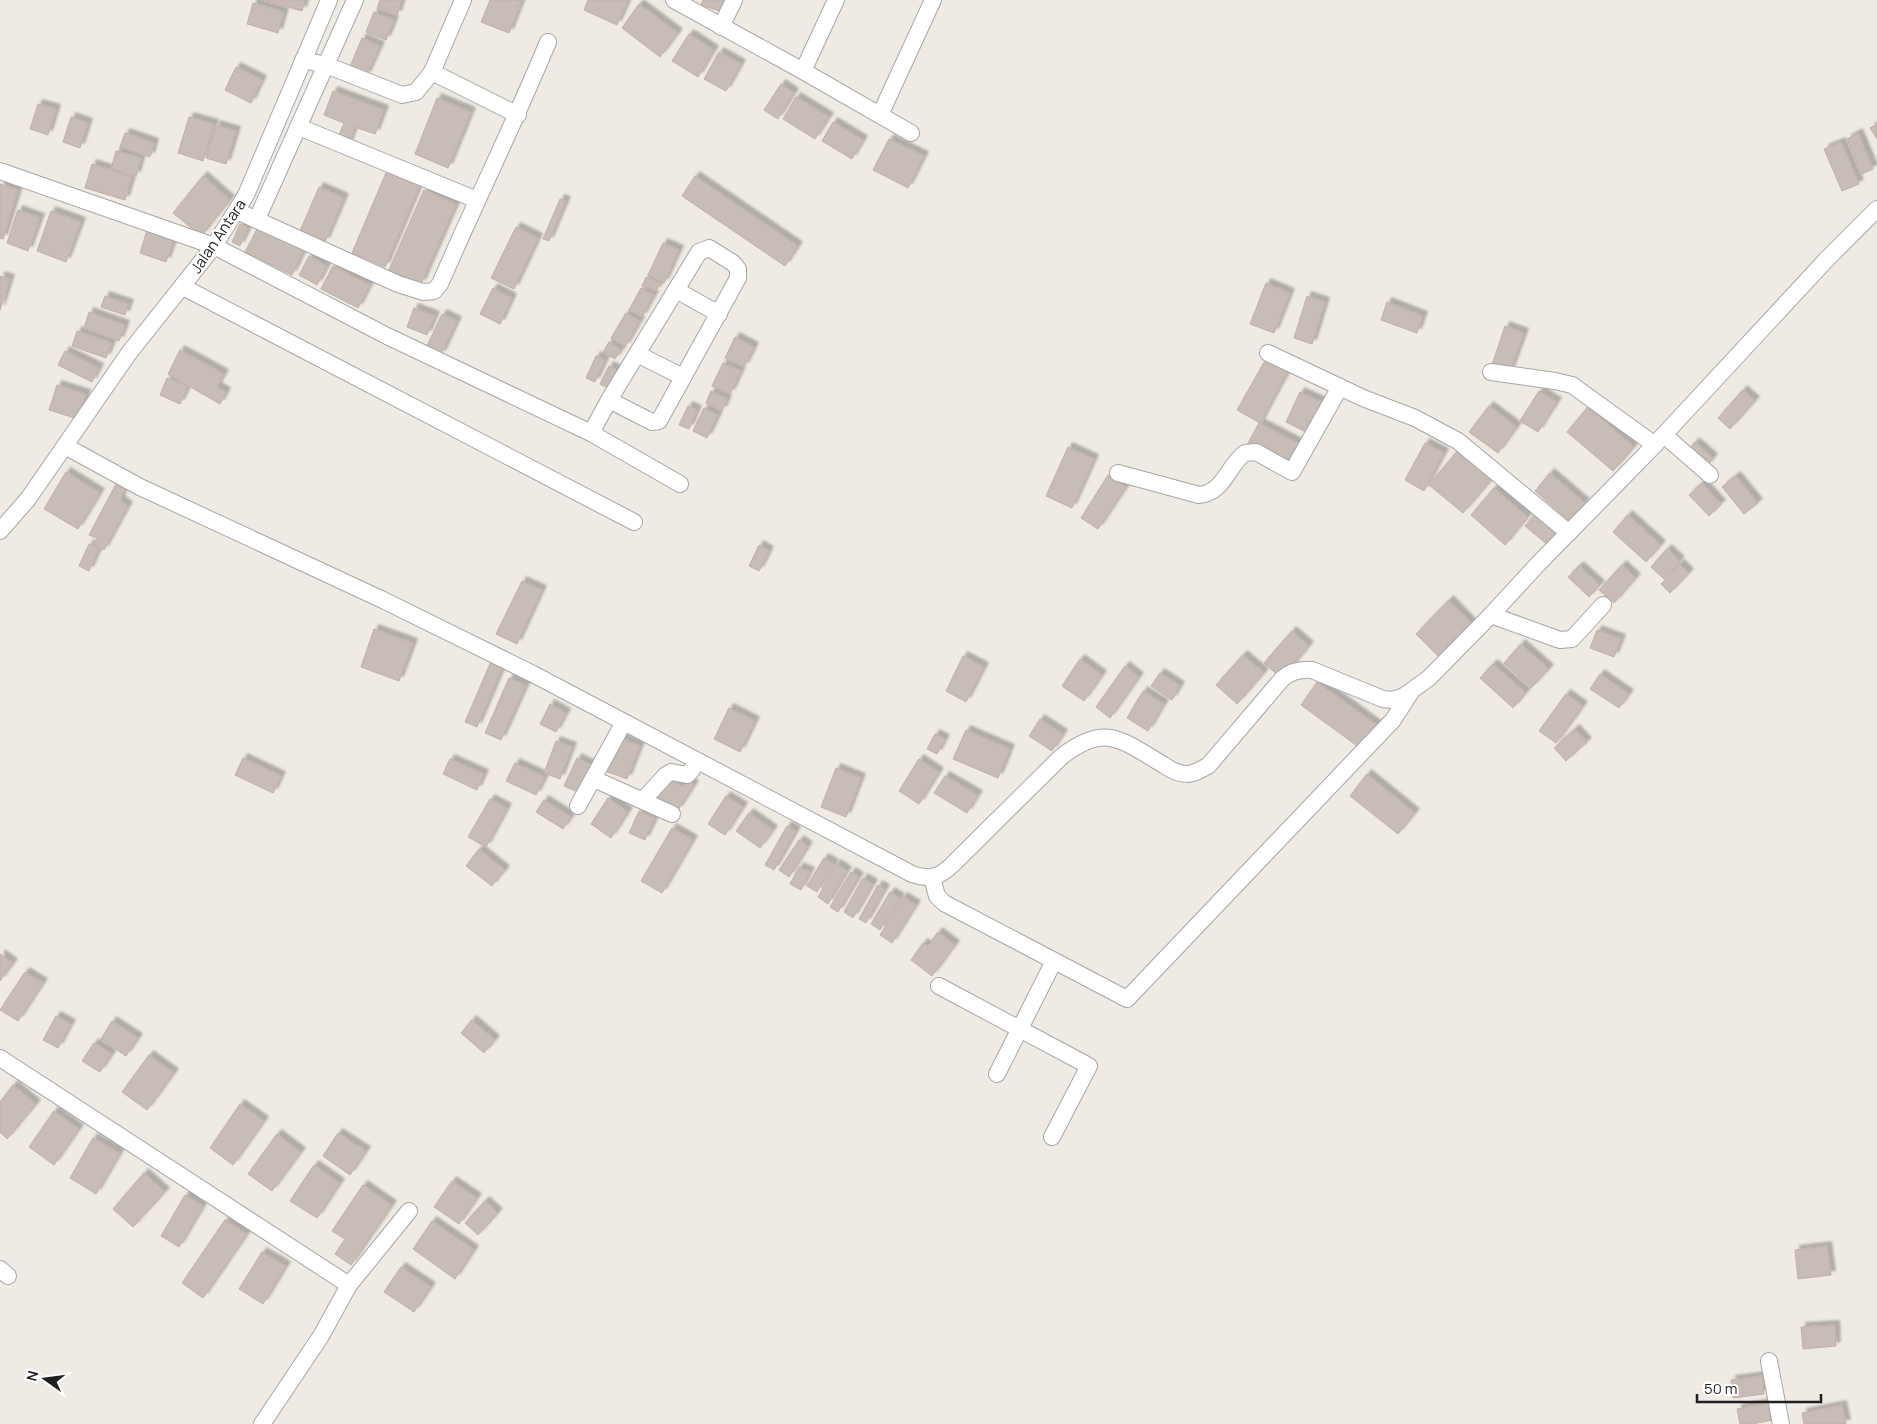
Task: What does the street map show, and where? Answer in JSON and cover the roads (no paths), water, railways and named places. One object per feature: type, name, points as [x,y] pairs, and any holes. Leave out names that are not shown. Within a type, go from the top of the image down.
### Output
[{"type":"street","name":"Jalan Antara","points":[[0,531],[28,499],[129,353],[214,246],[237,210],[246,195],[329,0]]},
{"type":"street","points":[[257,219],[355,0]]},
{"type":"street","points":[[303,60],[326,65],[402,94],[416,92],[432,72],[464,0]]},
{"type":"street","points":[[674,0],[803,70],[911,133]]},
{"type":"street","points":[[722,27],[734,0]]},
{"type":"street","points":[[803,70],[836,0]]},
{"type":"street","points":[[880,115],[933,0]]},
{"type":"street","points":[[237,210],[398,284],[415,290],[429,292],[438,288],[477,200],[518,115],[548,42]]},
{"type":"street","points":[[432,72],[518,115]]},
{"type":"street","points":[[299,127],[477,200]]},
{"type":"street","points":[[0,171],[214,246],[387,336],[591,433],[680,484]]},
{"type":"street","points":[[65,446],[140,487],[383,600],[525,670],[912,874],[932,878],[941,874],[952,865],[1061,758],[1072,749],[1096,737],[1116,738],[1176,772],[1194,773],[1208,766],[1282,679],[1293,673],[1302,670],[1312,670],[1383,699],[1392,700],[1411,692],[1429,678],[1491,615],[1659,440],[1826,258],[1877,209]]},
{"type":"street","points":[[591,433],[609,400],[699,252],[709,248],[733,263],[739,273],[719,314],[659,421],[652,422],[609,400]]},
{"type":"street","points":[[182,288],[634,522]]},
{"type":"street","points":[[676,290],[719,314]]},
{"type":"street","points":[[637,354],[684,377]]},
{"type":"street","points":[[1268,354],[1363,398],[1415,418],[1458,442],[1569,533]]},
{"type":"street","points":[[1491,372],[1572,385],[1710,475]]},
{"type":"street","points":[[1118,473],[1205,495],[1217,487],[1245,452],[1256,452],[1292,472],[1340,387]]},
{"type":"street","points":[[1491,615],[1560,640],[1569,641],[1603,605]]},
{"type":"street","points":[[932,878],[937,896],[944,903],[1127,999],[1394,720],[1411,692]]},
{"type":"street","points":[[578,806],[624,722]]},
{"type":"street","points":[[643,800],[668,773],[687,775],[691,772],[696,761]]},
{"type":"street","points":[[594,779],[672,814]]},
{"type":"street","points":[[997,1074],[1054,961]]},
{"type":"street","points":[[939,986],[1089,1066],[1052,1137]]},
{"type":"street","points":[[0,1058],[350,1284]]},
{"type":"street","points":[[262,1424],[321,1336],[350,1284],[409,1211]]},
{"type":"street","points":[[1769,1361],[1781,1424]]}]
